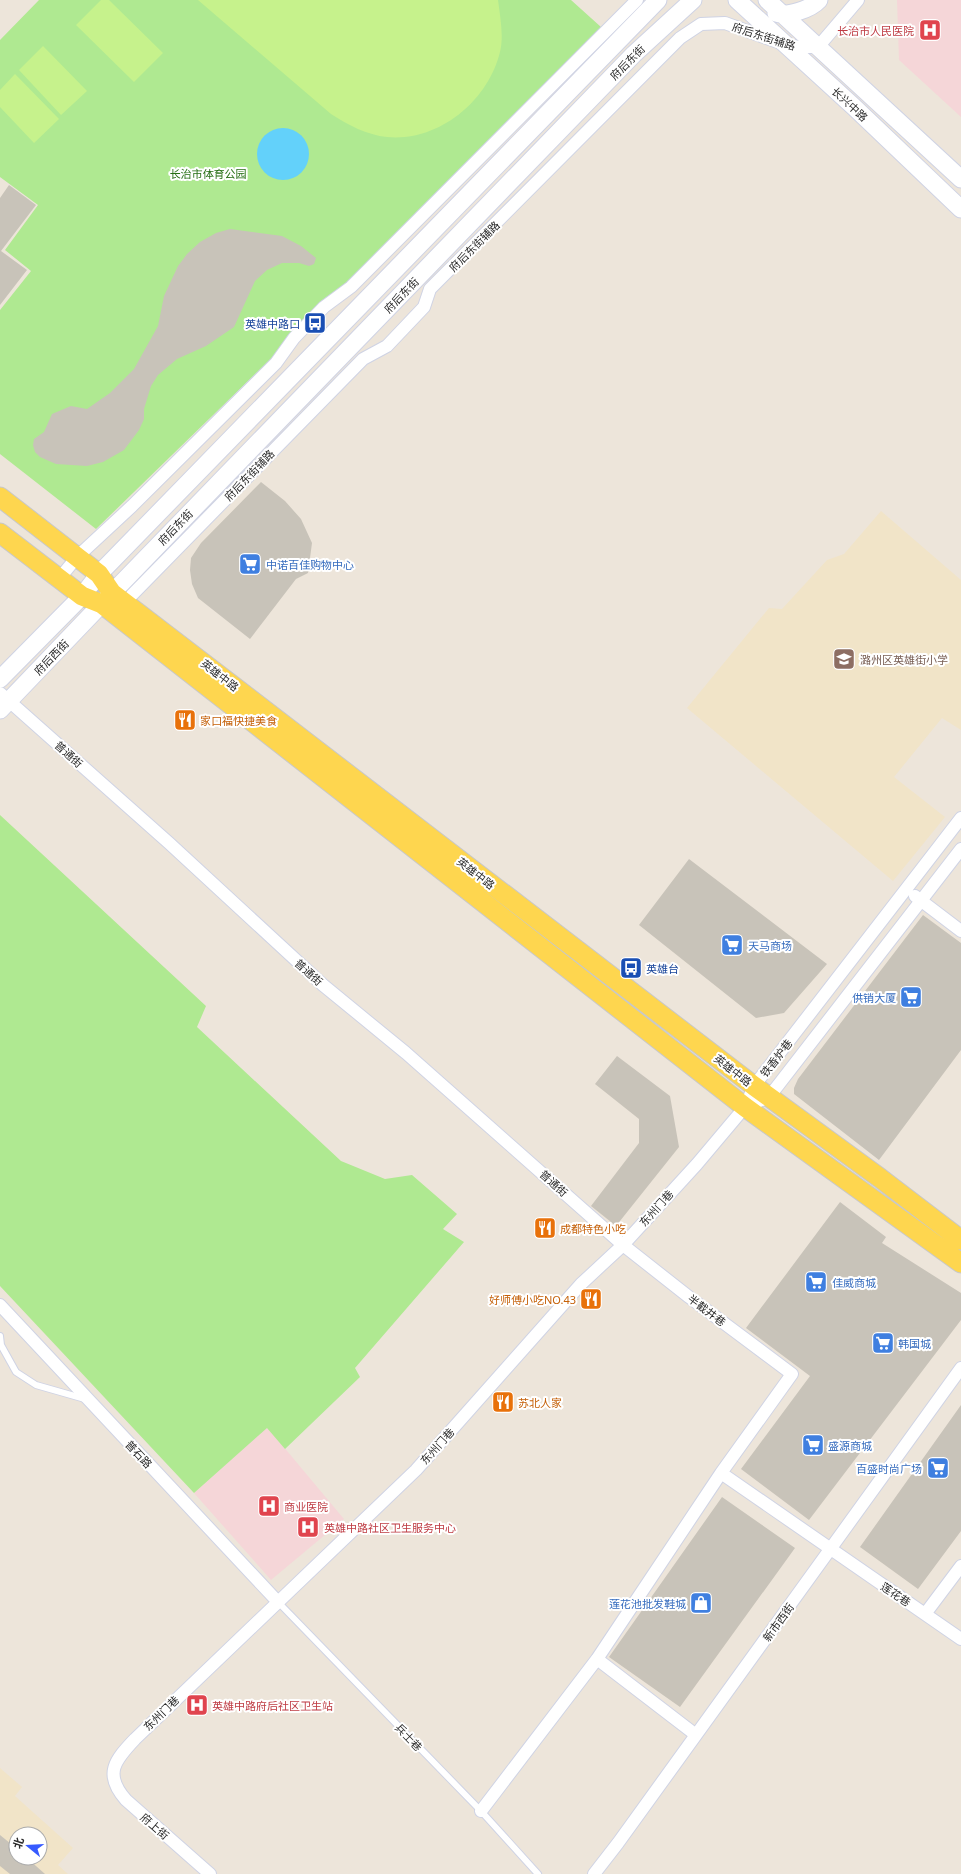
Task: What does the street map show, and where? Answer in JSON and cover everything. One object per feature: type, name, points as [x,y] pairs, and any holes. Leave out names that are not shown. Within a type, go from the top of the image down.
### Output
[{"type":"main road","name":"府后东街","points":[[82,596],[99,574],[658,0]]},
{"type":"main road","name":"府后东街","points":[[113,600],[628,60],[693,0]]},
{"type":"main road","name":"长兴中路","points":[[737,0],[854,107],[961,209]]},
{"type":"main road","points":[[744,0],[762,9],[784,16],[815,4],[819,0]]},
{"type":"main road","name":"长兴中路","points":[[767,0],[961,179]]},
{"type":"main road","points":[[784,16],[797,0]]},
{"type":"main road","name":"英雄中路","points":[[0,497],[99,574],[113,600],[745,1107],[961,1263]]},
{"type":"main road","name":"英雄中路","points":[[0,533],[82,596],[113,600],[754,1086],[880,1178],[961,1240]]},
{"type":"main road","name":"府后西街","points":[[0,679],[82,596]]},
{"type":"main road","name":"府后西街","points":[[3,701],[113,600]]},
{"type":"street","points":[[59,579],[77,557],[132,506],[276,363],[294,338],[324,307],[351,287],[637,0]]},
{"type":"street","points":[[818,47],[858,0]]},
{"type":"street","name":"府后东街辅路","points":[[113,600],[363,359],[387,346],[424,307],[430,289],[680,38],[701,24],[725,23],[786,45],[818,47]]},
{"type":"street","name":"普通街","points":[[3,701],[169,843],[323,985],[406,1053],[623,1245]]},
{"type":"street","name":"铁香炉巷","points":[[745,1107],[754,1086],[961,818]]},
{"type":"street","name":"铁香炉巷","points":[[745,1107],[769,1097],[961,849]]},
{"type":"street","points":[[908,888],[920,901],[961,931]]},
{"type":"street","name":"东州门巷","points":[[113,1769],[118,1757],[135,1739],[416,1470],[581,1284],[623,1245],[697,1164],[745,1107]]},
{"type":"street","name":"半截井巷","points":[[623,1245],[689,1297],[792,1374],[721,1473]]},
{"type":"street","name":"普石路","points":[[0,1305],[278,1602]]},
{"type":"street","name":"新市西街","points":[[594,1874],[618,1843],[961,1368]]},
{"type":"street","points":[[481,1811],[597,1659],[721,1473]]},
{"type":"street","name":"莲花巷","points":[[721,1473],[830,1550],[961,1639]]},
{"type":"street","points":[[925,1614],[961,1566]]},
{"type":"street","points":[[597,1659],[696,1735]]},
{"type":"street","name":"府上街","points":[[113,1769],[114,1781],[118,1792],[210,1874]]},
{"type":"lane","points":[[0,1336],[1,1345],[16,1372],[36,1385],[90,1401]]},
{"type":"lane","name":"兵士巷","points":[[278,1602],[481,1811],[538,1874]]},
{"type":"shaded area","name":"长治市人民医院","points":[[897,0],[961,0],[961,117],[899,60]]},
{"type":"shaded area","name":"潞州区英雄街小学","points":[[881,511],[961,580],[961,730],[942,718],[894,777],[945,817],[893,881],[687,708],[769,608],[782,609],[827,560],[844,554]]},
{"type":"shaded area","name":"商业医院","points":[[267,1427],[344,1519],[271,1580],[194,1493]]},
{"type":"shaded area","points":[[0,1768],[22,1787],[15,1796],[73,1848],[58,1865],[68,1874],[0,1874]]},
{"type":"green space","name":"长治市体育公园","points":[[39,0],[571,0],[601,27],[359,273],[96,529],[0,454],[0,310],[31,271],[5,250],[38,205],[0,177],[0,40]]},
{"type":"green space","points":[[101,0],[109,0],[163,53],[134,82],[76,25]]},
{"type":"green space","points":[[198,0],[498,0],[502,39],[500,52],[494,70],[485,87],[473,102],[458,115],[425,133],[406,137],[387,137],[358,129],[331,114]]},
{"type":"green space","points":[[43,46],[87,91],[61,115],[19,70]]},
{"type":"green space","points":[[15,74],[59,119],[34,143],[0,107],[0,90]]},
{"type":"green space","points":[[0,815],[206,1006],[197,1027],[341,1161],[385,1179],[412,1175],[457,1214],[443,1229],[464,1242],[355,1368],[360,1377],[285,1449],[267,1428],[194,1493],[0,1286]]},
{"type":"water","points":[[278,128],[288,128],[302,135],[309,149],[309,159],[302,173],[288,180],[278,180],[268,176],[261,169],[257,159],[257,149],[261,139],[268,132]]},
{"type":"building","points":[[9,185],[36,205],[1,251],[27,270],[0,305],[0,198]]},
{"type":"building","points":[[230,229],[282,236],[301,246],[316,258],[314,264],[309,266],[299,263],[282,263],[267,270],[255,281],[234,327],[206,346],[177,359],[158,375],[151,386],[144,409],[144,419],[139,430],[124,450],[103,462],[87,466],[56,464],[40,457],[35,452],[33,445],[34,439],[44,432],[52,414],[71,406],[87,409],[110,393],[134,369],[158,326],[164,296],[178,266],[187,254],[200,242],[216,233]]},
{"type":"building","name":"中诺百佳购物中心","points":[[261,482],[285,501],[301,519],[312,543],[308,573],[296,579],[250,639],[198,598],[192,584],[190,570],[191,558],[201,543]]},
{"type":"building","name":"天马商场","points":[[689,859],[827,964],[784,1013],[756,1018],[639,925]]},
{"type":"building","name":"供销大厦","points":[[923,915],[961,943],[961,1050],[879,1160],[794,1094],[794,1088],[798,1079]]},
{"type":"building","points":[[617,1056],[670,1096],[679,1147],[616,1226],[591,1206],[639,1143],[639,1119],[595,1084]]},
{"type":"building","points":[[840,1202],[886,1237],[882,1243],[961,1293],[961,1320],[809,1520],[741,1469],[810,1376],[746,1328]]},
{"type":"building","name":"百盛时尚广场","points":[[961,1405],[961,1531],[918,1589],[860,1547]]},
{"type":"building","name":"莲花池批发鞋城","points":[[722,1497],[795,1548],[680,1707],[609,1657]]},
{"type":"building","points":[[0,1835],[8,1842],[8,1866],[36,1866],[45,1874],[10,1874],[0,1866]]},
{"type":"place","name":"长治市人民医院","points":[[930,30]]},
{"type":"place","name":"英雄中路口","points":[[315,323]]},
{"type":"place","name":"中诺百佳购物中心","points":[[250,564]]},
{"type":"place","name":"潞州区英雄街小学","points":[[844,659]]},
{"type":"place","name":"家口福快捷美食","points":[[185,720]]},
{"type":"place","name":"天马商场","points":[[732,945]]},
{"type":"place","name":"英雄台","points":[[631,968]]},
{"type":"place","name":"供销大厦","points":[[911,997]]},
{"type":"place","name":"成都特色小吃","points":[[545,1228]]},
{"type":"place","name":"佳威商城","points":[[816,1282]]},
{"type":"place","name":"好师傅小吃NO.43","points":[[591,1299]]},
{"type":"place","name":"韩国城","points":[[883,1343]]},
{"type":"place","name":"苏北人家","points":[[503,1402]]},
{"type":"place","name":"盛源商城","points":[[813,1445]]},
{"type":"place","name":"百盛时尚广场","points":[[938,1468]]},
{"type":"place","name":"商业医院","points":[[269,1506]]},
{"type":"place","name":"英雄中路社区卫生服务中心","points":[[308,1527]]},
{"type":"place","name":"莲花池批发鞋城","points":[[701,1603]]},
{"type":"place","name":"英雄中路府后社区卫生站","points":[[197,1705]]}]
